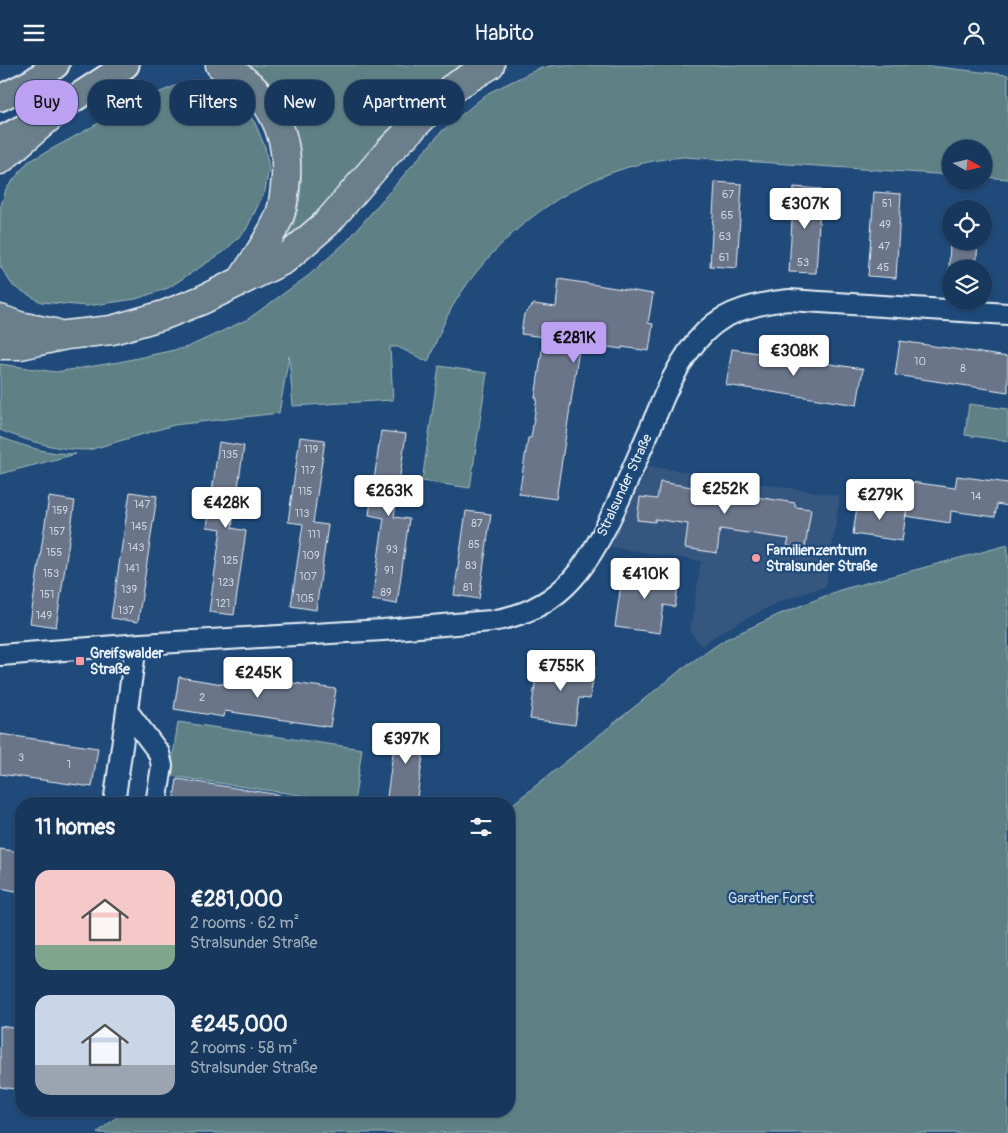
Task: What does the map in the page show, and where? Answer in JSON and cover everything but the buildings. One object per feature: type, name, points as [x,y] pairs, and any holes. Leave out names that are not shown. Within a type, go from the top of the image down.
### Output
[{"type":"highway","points":[[220,65],[244,80],[257,91],[280,126],[285,147],[287,171],[279,217],[242,279]]},
{"type":"highway","points":[[7,342],[112,330],[164,315],[202,300],[284,260],[327,223],[389,151],[452,89],[490,65]]},
{"type":"highway","points":[[0,160],[41,125]]},
{"type":"highway","points":[[0,318],[19,326],[66,335]]},
{"type":"main road","points":[[0,99],[32,82],[56,65]]},
{"type":"main road","points":[[78,97],[126,65]]},
{"type":"main road","points":[[0,140],[29,125]]},
{"type":"street","name":"Stralsunder Straße","points":[[0,655],[383,630],[491,621],[528,612],[550,600],[582,569],[612,516],[673,377],[683,360],[705,333],[723,318],[766,302],[789,300],[1008,314]]},
{"type":"street","points":[[115,797],[136,645]]},
{"type":"street","points":[[128,712],[159,753],[162,766],[157,797]]},
{"type":"shaded area","name":"Familienzentrum Stralsunder Straße","points":[[649,466],[840,496],[826,586],[776,603],[723,631],[701,646],[690,631],[701,561],[610,547]]},
{"type":"green space","points":[[237,65],[474,65],[459,80],[344,80],[344,125],[413,125],[320,216],[254,268],[291,229],[298,210],[301,177],[300,160],[292,125],[334,125],[334,80],[265,80],[265,84]]},
{"type":"green space","points":[[554,65],[920,65],[1008,75],[1008,179],[992,178],[992,140],[942,140],[942,174],[684,157],[651,161],[619,170],[588,183],[558,199],[531,218],[506,240],[483,264],[457,298],[443,325],[428,362],[398,347],[390,347],[393,400],[293,406],[289,356],[279,413],[174,425],[89,450],[66,449],[44,445],[0,430],[0,364],[56,372],[119,362],[188,347],[248,319],[308,276],[347,241],[442,131],[449,125],[464,125],[464,113],[488,93],[538,69]]},
{"type":"green space","points":[[170,88],[170,125],[255,125],[255,123],[265,147],[269,168],[265,191],[246,230],[225,251],[168,288],[136,299],[87,306],[41,302],[13,286],[0,266],[0,209],[6,189],[28,162],[95,125],[160,125],[160,92]]},
{"type":"green space","points":[[439,366],[487,373],[470,488],[422,481]]},
{"type":"green space","points":[[969,404],[1008,409],[1008,441],[965,435]]},
{"type":"green space","points":[[0,437],[37,449],[56,453],[76,454],[0,474]]},
{"type":"green space","name":"Garather Forst","points":[[1008,545],[1008,1133],[97,1133],[117,1117],[515,1117],[515,802],[687,665],[726,639],[780,614],[840,590]]},
{"type":"green space","points":[[178,722],[362,749],[355,797],[313,797],[170,776]]},
{"type":"place","name":"Familienzentrum Stralsunder Straße","points":[[756,558]]},
{"type":"place","name":"Greifswalder Straße","points":[[80,661]]}]
